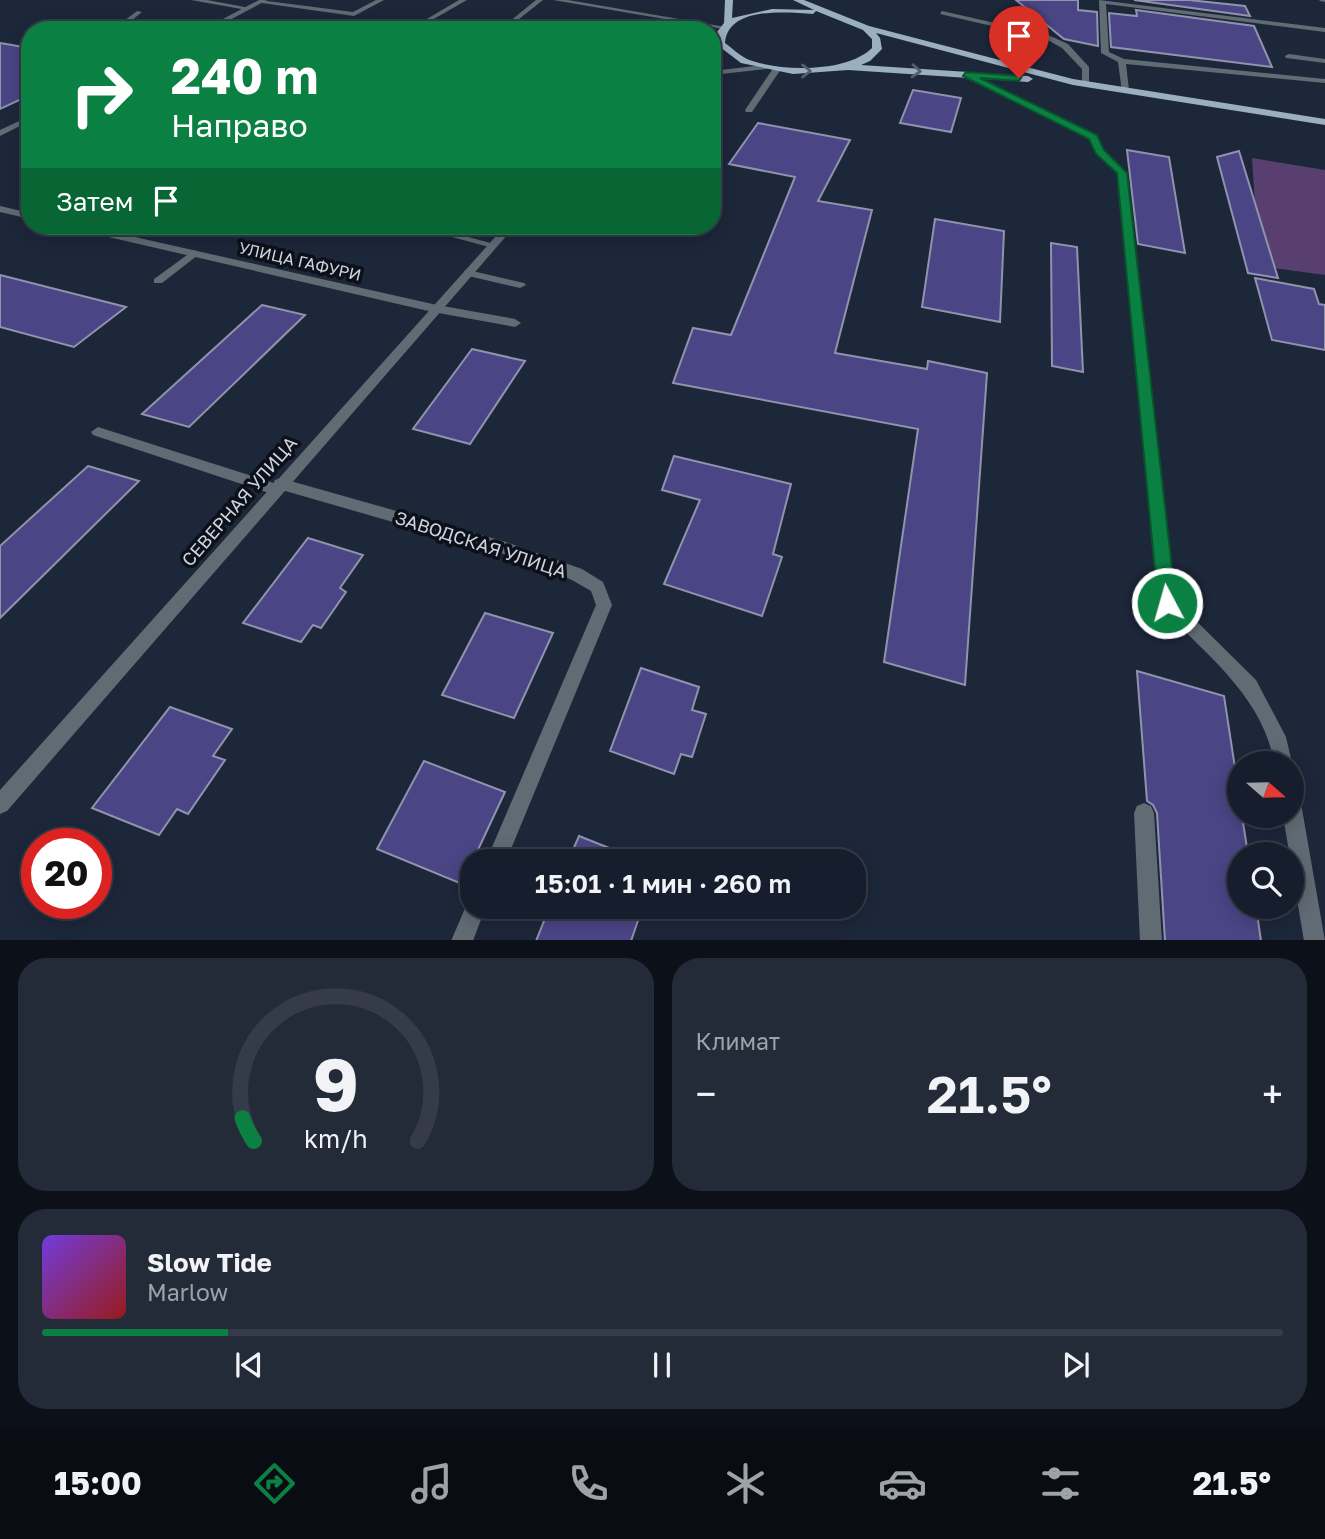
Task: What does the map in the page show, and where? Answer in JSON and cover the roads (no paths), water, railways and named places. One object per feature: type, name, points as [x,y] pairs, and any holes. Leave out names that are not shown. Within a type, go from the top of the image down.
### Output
[{"type":"main road","points":[[721,28],[729,0]]},
{"type":"main road","points":[[797,0],[866,28],[1073,82]]},
{"type":"main road","points":[[721,30],[742,17],[780,10],[844,18]]},
{"type":"main road","points":[[848,67],[867,59],[877,49],[876,38],[866,28]]},
{"type":"main road","points":[[721,45],[729,53],[764,67],[777,69],[822,71],[848,67],[1085,83],[1325,122]]},
{"type":"street","points":[[194,0],[247,8]]},
{"type":"street","points":[[222,21],[263,0],[354,14],[381,0]]},
{"type":"street","points":[[427,21],[464,0]]},
{"type":"street","points":[[512,21],[540,0]]},
{"type":"street","points":[[556,0],[667,21]]},
{"type":"street","points":[[1325,30],[1102,1],[1105,53],[1122,61],[1325,81]]},
{"type":"street","points":[[127,21],[139,12]]},
{"type":"street","points":[[942,13],[1046,36],[1065,46],[1086,69],[1085,83]]},
{"type":"street","points":[[1289,57],[1325,61]]},
{"type":"street","points":[[1122,61],[1125,90]]},
{"type":"street","points":[[721,72],[764,67]]},
{"type":"street","points":[[749,110],[777,69]]},
{"type":"street","points":[[966,75],[1094,137],[1100,151],[1122,173],[1167,603],[1251,686],[1280,743],[1281,751]]},
{"type":"street","points":[[0,133],[21,122]]},
{"type":"street","points":[[0,209],[21,214]]},
{"type":"street","name":"УЛИЦА ГАФУРИ","points":[[114,235],[437,309],[515,323]]},
{"type":"street","points":[[452,235],[493,245]]},
{"type":"street","name":"СЕВЕРНАЯ УЛИЦА","points":[[0,804],[277,486],[502,235]]},
{"type":"street","points":[[158,281],[194,253]]},
{"type":"street","points":[[468,273],[520,285]]},
{"type":"street","name":"ЗАВОДСКАЯ УЛИЦА","points":[[98,432],[277,486],[506,548],[576,575],[597,587],[604,605],[501,849]]},
{"type":"street","points":[[1144,813],[1151,940]]},
{"type":"street","points":[[1295,828],[1315,940]]},
{"type":"street","points":[[462,940],[471,919]]}]
